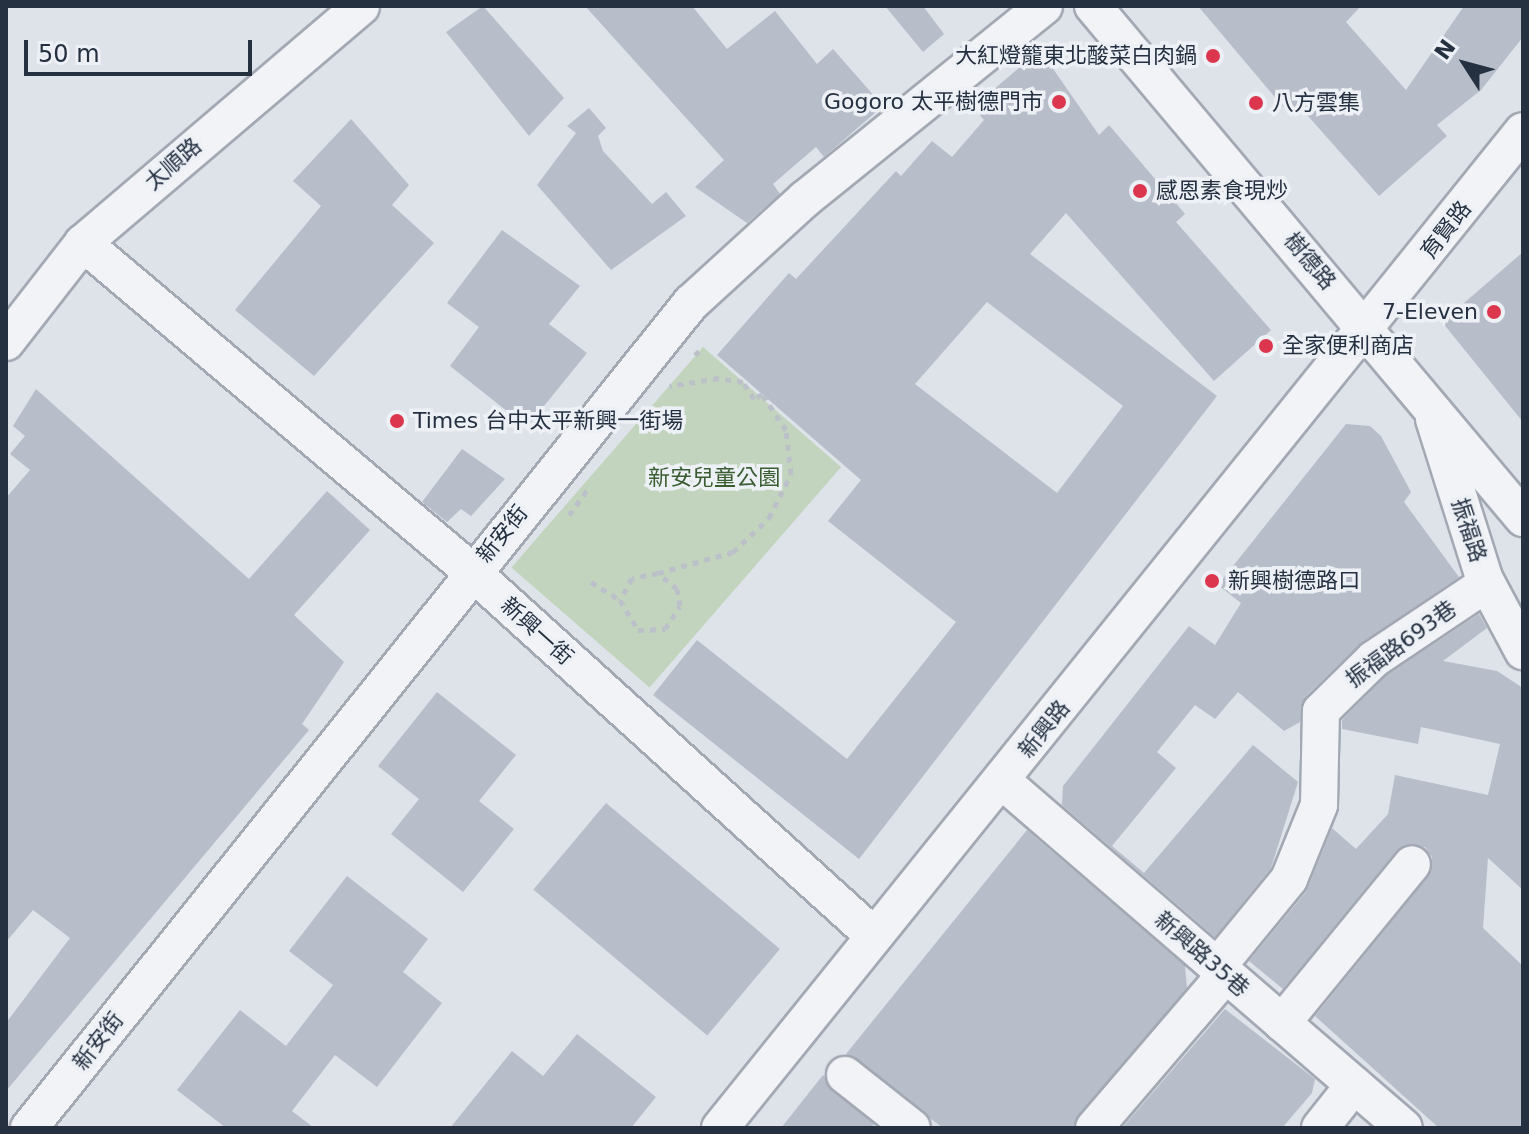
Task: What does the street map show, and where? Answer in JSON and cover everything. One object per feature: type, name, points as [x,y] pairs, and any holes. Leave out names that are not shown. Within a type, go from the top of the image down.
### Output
[{"type":"street","name":"太順路","points":[[6,342],[83,243],[361,6]]},
{"type":"street","name":"新安街","points":[[29,1128],[471,571],[691,303],[805,199],[1044,6]]},
{"type":"street","name":"樹德路","points":[[1093,6],[1523,518]]},
{"type":"street","name":"育賢路","points":[[1368,330],[1523,131]]},
{"type":"street","name":"新興一街","points":[[83,243],[471,571],[874,936]]},
{"type":"street","name":"新興路","points":[[720,1128],[1368,330]]},
{"type":"street","name":"振福路","points":[[1428,402],[1486,584],[1523,651]]},
{"type":"street","name":"振福路693巷","points":[[1094,1128],[1221,971],[1289,879],[1319,805],[1321,711],[1374,659],[1486,584]]},
{"type":"street","name":"新興路35巷","points":[[1001,780],[1404,1128]]},
{"type":"street","points":[[1282,1023],[1412,864]]},
{"type":"street","points":[[845,1075],[912,1128]]},
{"type":"street","points":[[1320,1128],[1354,1085]]},
{"type":"path","points":[[620,600],[632,578],[711,563],[753,537],[785,494],[792,449],[773,405],[762,394],[754,399],[744,393],[743,382],[692,379],[658,393]]},
{"type":"path","points":[[569,515],[596,479]]},
{"type":"path","points":[[591,582],[620,600],[638,630],[665,629],[680,598],[658,573]]},
{"type":"green space","name":"新安兒童公園","points":[[703,347],[841,467],[650,687],[511,567]]},
{"type":"building","points":[[483,6],[564,98],[529,136],[446,32]]},
{"type":"building","points":[[585,6],[692,6],[727,49],[775,11],[817,64],[833,49],[883,106],[824,157],[816,147],[773,184],[780,194],[747,223],[695,187],[724,160]]},
{"type":"building","points":[[885,6],[923,6],[944,34],[923,52]]},
{"type":"building","points":[[1198,6],[1361,6],[1346,22],[1406,90],[1464,6],[1523,6],[1523,37],[1481,90],[1437,125],[1447,136],[1379,196],[1300,107],[1290,115]]},
{"type":"building","points":[[1040,50],[1099,135],[1109,125],[1185,214],[1176,222],[1271,330],[1214,381],[1066,213],[1030,254],[1217,396],[859,859],[653,695],[697,640],[847,759],[956,622],[828,521],[861,480],[717,355],[789,273],[796,279],[896,171],[901,176],[932,141],[952,157],[984,120],[973,107]],"holes":[[[987,302],[1123,406],[1057,493],[915,384]]]},
{"type":"building","points":[[589,108],[606,128],[598,136],[603,151],[652,204],[666,192],[686,216],[611,270],[537,185],[576,133],[567,126]]},
{"type":"building","points":[[351,119],[409,185],[392,205],[434,243],[314,376],[235,310],[321,206],[293,181]]},
{"type":"building","points":[[502,230],[580,286],[549,324],[587,353],[527,427],[450,366],[479,327],[447,303]]},
{"type":"building","points":[[1523,252],[1523,422],[1442,322]]},
{"type":"building","points":[[36,389],[249,579],[327,491],[370,530],[294,615],[344,662],[302,724],[309,730],[6,1091],[6,1023],[70,938],[33,910],[6,942],[6,498],[30,470],[10,454],[25,436],[13,426]]},
{"type":"building","points":[[1346,424],[1370,426],[1381,436],[1411,492],[1404,502],[1459,577],[1360,644],[1306,696],[1300,722],[1284,731],[1238,692],[1215,719],[1195,705],[1157,752],[1176,768],[1112,846],[1144,873],[1253,745],[1298,782],[1271,868],[1215,937],[1062,805],[1063,786],[1189,626],[1215,645],[1241,603],[1218,585]]},
{"type":"building","points":[[462,449],[505,479],[471,516],[461,509],[447,522],[422,502]]},
{"type":"building","points":[[1479,614],[1487,628],[1443,661],[1497,671],[1523,688],[1523,890],[1488,858],[1483,928],[1523,966],[1523,1128],[1439,1128],[1315,1016],[1428,877],[1432,857],[1425,847],[1396,851],[1283,989],[1249,961],[1306,892],[1332,828],[1356,849],[1388,814],[1395,775],[1488,795],[1500,744],[1421,727],[1418,744],[1342,729],[1342,720],[1387,675]]},
{"type":"building","points":[[437,692],[516,755],[479,801],[514,829],[463,892],[391,834],[419,799],[378,766]]},
{"type":"building","points":[[606,803],[780,949],[707,1035],[533,890]]},
{"type":"building","points":[[1027,830],[1185,966],[1187,988],[1074,1128],[943,1128],[846,1054]]},
{"type":"building","points":[[347,876],[428,939],[403,972],[442,1003],[377,1087],[335,1055],[292,1111],[314,1128],[226,1128],[177,1090],[240,1010],[286,1046],[333,985],[289,951]]},
{"type":"building","points":[[1225,1009],[1315,1079],[1312,1093],[1282,1128],[1122,1128]]},
{"type":"building","points":[[577,1034],[656,1097],[631,1128],[450,1128],[512,1051],[543,1076]]},
{"type":"building","points":[[823,1075],[874,1124],[871,1128],[781,1128]]},
{"type":"place","name":"大紅燈籠東北酸菜白肉鍋","points":[[1213,56]]},
{"type":"place","name":"Gogoro 太平樹德門市","points":[[1059,102]]},
{"type":"place","name":"八方雲集","points":[[1256,103]]},
{"type":"place","name":"感恩素食現炒","points":[[1140,191]]},
{"type":"place","name":"7-Eleven","points":[[1494,312]]},
{"type":"place","name":"全家便利商店","points":[[1266,346]]},
{"type":"place","name":"Times 台中太平新興一街場","points":[[397,421]]},
{"type":"place","name":"新興樹德路口","points":[[1212,581]]}]
